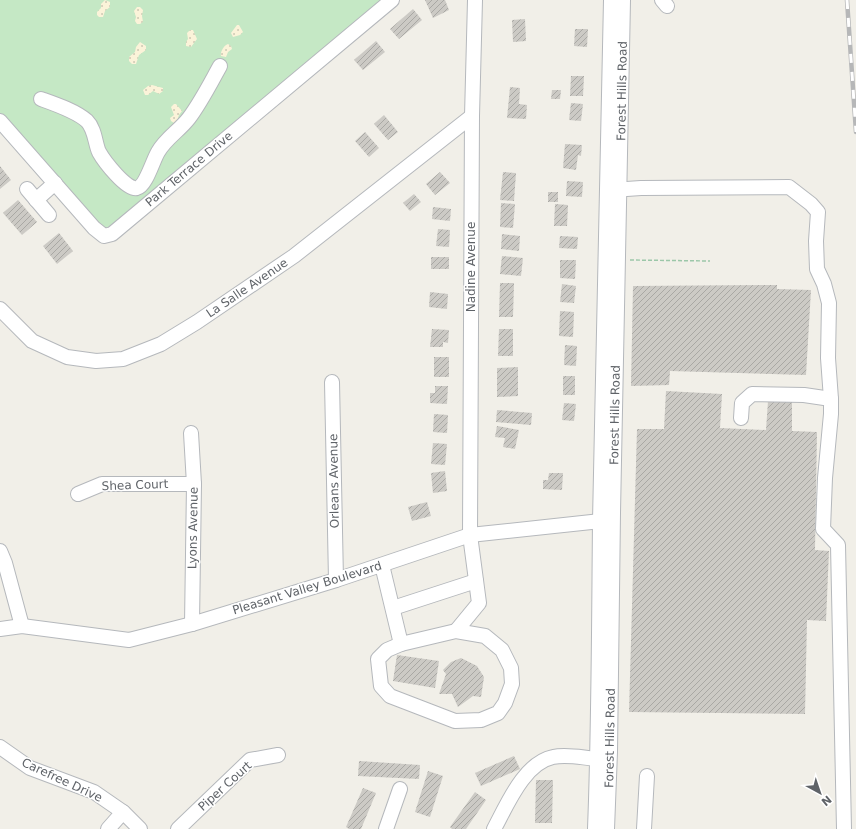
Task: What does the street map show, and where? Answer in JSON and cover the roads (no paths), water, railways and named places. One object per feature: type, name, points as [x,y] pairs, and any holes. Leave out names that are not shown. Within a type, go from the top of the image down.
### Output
[{"type":"street","points":[[0,114],[105,234],[111,232],[384,0]]},
{"type":"street","name":"Park Terrace Drive","points":[[0,120],[94,228],[104,236],[112,234],[392,0]]},
{"type":"street","name":"Nadine Avenue","points":[[456,631],[479,603],[470,535],[472,116],[475,0]]},
{"type":"street","name":"Forest Hills Road","points":[[611,0],[614,189]]},
{"type":"street","name":"Forest Hills Road","points":[[607,829],[604,759],[607,520],[614,189],[623,0]]},
{"type":"street","points":[[40,99],[55,104],[80,116],[88,122],[93,131],[95,143],[100,154],[120,179],[131,188],[135,189],[142,186],[160,147],[189,119],[220,66]]},
{"type":"street","name":"La Salle Avenue","points":[[0,309],[32,342],[67,357],[96,361],[123,359],[161,344],[197,322],[294,256],[472,116]]},
{"type":"street","points":[[48,215],[32,195],[55,183]]},
{"type":"street","points":[[614,189],[789,187],[811,204],[818,212],[816,268],[824,284],[829,303],[828,358],[831,400],[823,529],[838,546],[844,829]]},
{"type":"street","name":"Orleans Avenue","points":[[332,382],[336,580]]},
{"type":"street","points":[[741,418],[742,403],[752,394],[804,395],[831,400]]},
{"type":"street","name":"Lyons Avenue","points":[[191,433],[194,484],[192,624]]},
{"type":"street","name":"Shea Court","points":[[78,494],[102,484],[194,484]]},
{"type":"street","name":"Pleasant Valley Boulevard","points":[[0,629],[22,626],[129,640],[192,624],[336,580],[470,535],[607,520]]},
{"type":"street","points":[[0,551],[5,563],[22,626]]},
{"type":"street","points":[[382,565],[401,644]]},
{"type":"street","points":[[392,608],[476,581]]},
{"type":"street","points":[[456,631],[485,636],[502,650],[511,668],[512,684],[498,713],[481,720],[455,721],[390,696],[381,686],[378,660],[387,650],[401,644],[456,631]]},
{"type":"street","name":"Carefree Drive","points":[[0,747],[30,768],[94,792],[123,812],[140,829]]},
{"type":"street","name":"Piper Court","points":[[178,829],[250,760],[278,755]]},
{"type":"street","points":[[494,829],[530,769],[540,762],[554,756],[604,759]]},
{"type":"street","name":"Forest Hills Road","points":[[595,829],[604,759]]},
{"type":"street","points":[[644,829],[647,776]]},
{"type":"street","points":[[386,829],[400,789]]},
{"type":"street","points":[[108,829],[123,812]]},
{"type":"railway","points":[[847,0],[856,132]]}]
